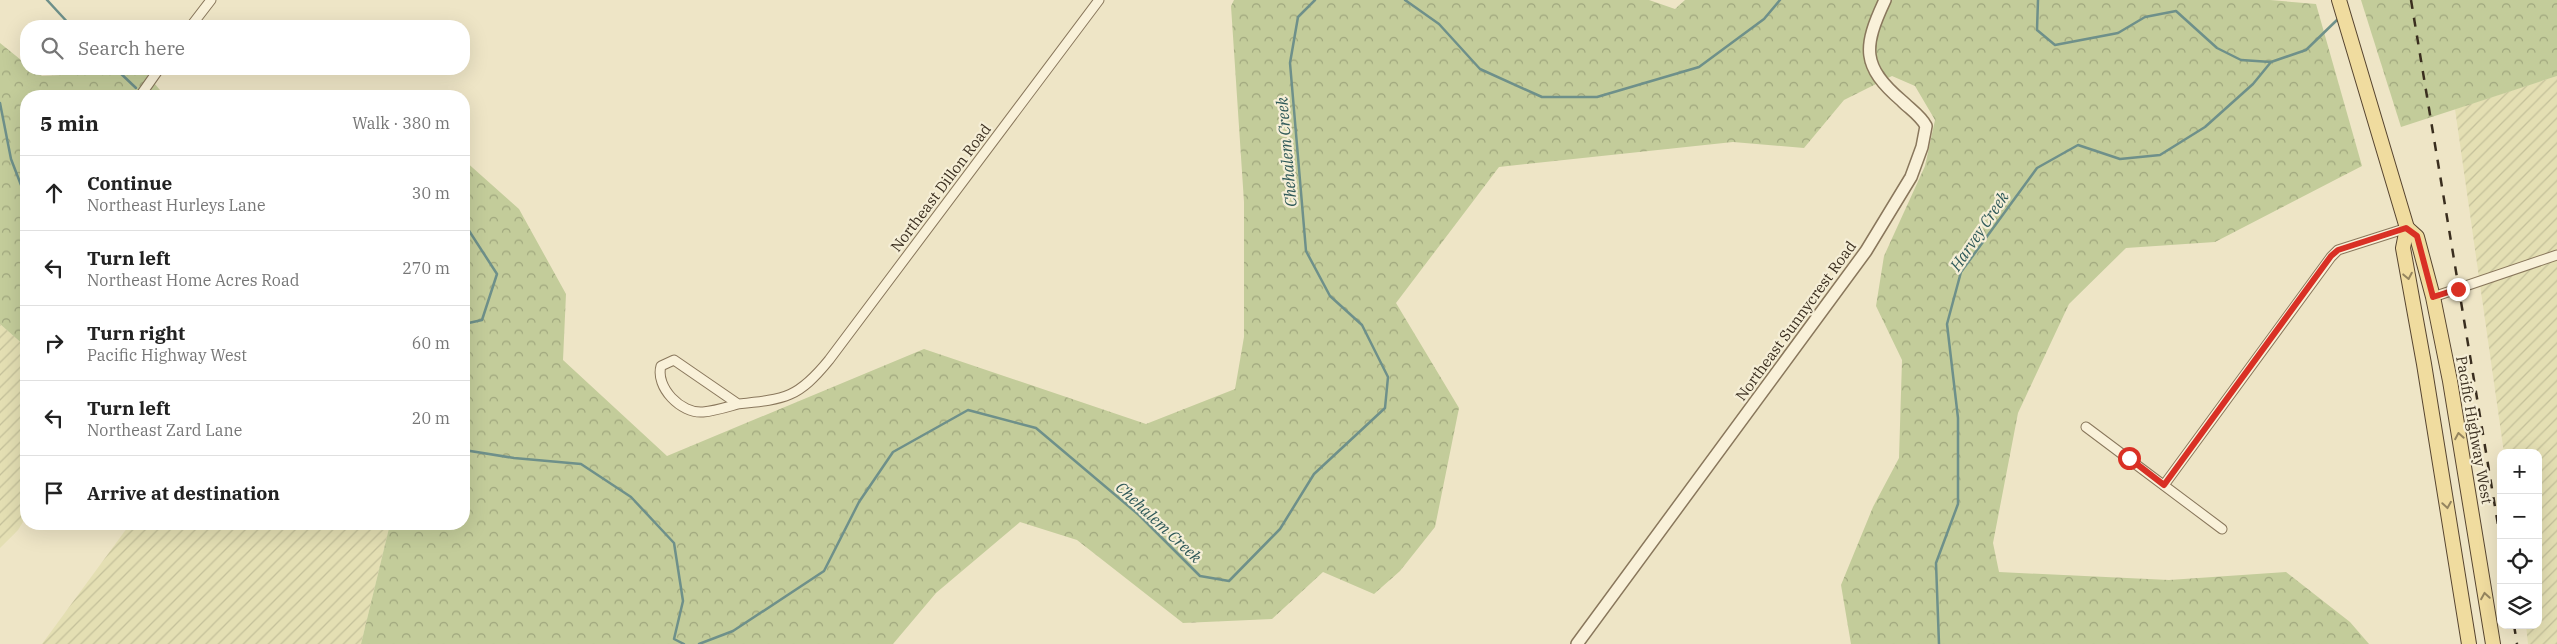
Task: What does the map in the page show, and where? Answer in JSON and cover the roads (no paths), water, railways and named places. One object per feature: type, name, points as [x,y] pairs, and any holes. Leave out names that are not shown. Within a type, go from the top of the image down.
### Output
[{"type":"main road","name":"Pacific Highway West","points":[[2339,0],[2385,149],[2406,228],[2403,248],[2470,644]]},
{"type":"main road","name":"Pacific Highway West","points":[[2406,228],[2417,236],[2433,297],[2450,381],[2493,644]]},
{"type":"street","points":[[196,20],[211,0]]},
{"type":"street","name":"Northeast Dillon Road","points":[[738,404],[772,401],[801,390],[833,354],[1099,0]]},
{"type":"street","name":"Northeast Sunnycrest Road","points":[[1577,644],[1866,250],[1911,177],[1922,147],[1926,126],[1920,117],[1884,86],[1876,74],[1870,56],[1872,31],[1885,0]]},
{"type":"street","points":[[144,90],[155,75]]},
{"type":"street","points":[[2164,485],[2331,256],[2338,250],[2406,228]]},
{"type":"street","points":[[2433,297],[2557,255]]},
{"type":"street","points":[[674,360],[738,404],[702,412],[684,407],[663,388],[659,376],[661,366],[674,360]]},
{"type":"street","points":[[2086,427],[2222,529]]},
{"type":"waterway","points":[[47,0],[65,20]]},
{"type":"waterway","name":"Chehalem Creek","points":[[699,644],[733,631],[824,571],[859,502],[893,452],[968,410],[1036,428],[1139,515],[1200,576],[1229,581],[1280,529],[1314,474],[1385,408],[1388,377],[1362,325],[1330,296],[1306,251],[1290,63],[1298,17],[1315,0]]},
{"type":"waterway","name":"Chehalem Creek","points":[[1405,0],[1439,24],[1480,69],[1542,97],[1597,97],[1699,67],[1764,19],[1780,0]]},
{"type":"waterway","name":"Chehalem Creek","points":[[2038,0],[2037,30],[2055,45],[2118,33],[2145,17],[2176,11],[2217,48],[2241,60],[2271,62],[2306,50],[2338,19]]},
{"type":"waterway","name":"Harvey Creek","points":[[1939,644],[1936,563],[1958,504],[1958,418],[1947,324],[1961,272],[2037,168],[2078,145],[2120,159],[2160,155],[2205,127],[2253,84],[2271,62]]},
{"type":"waterway","points":[[122,75],[136,88]]},
{"type":"waterway","name":"Chehalem Creek","points":[[0,103],[11,159],[20,182]]},
{"type":"waterway","name":"Chehalem Creek","points":[[470,232],[497,274],[482,320],[470,323]]},
{"type":"waterway","name":"Chehalem Creek","points":[[470,451],[514,458],[581,464],[631,497],[674,543],[683,601],[674,639],[684,644]]},
{"type":"railway","points":[[2411,0],[2500,539]]},
{"type":"railway","points":[[2515,629],[2517,644]]}]
